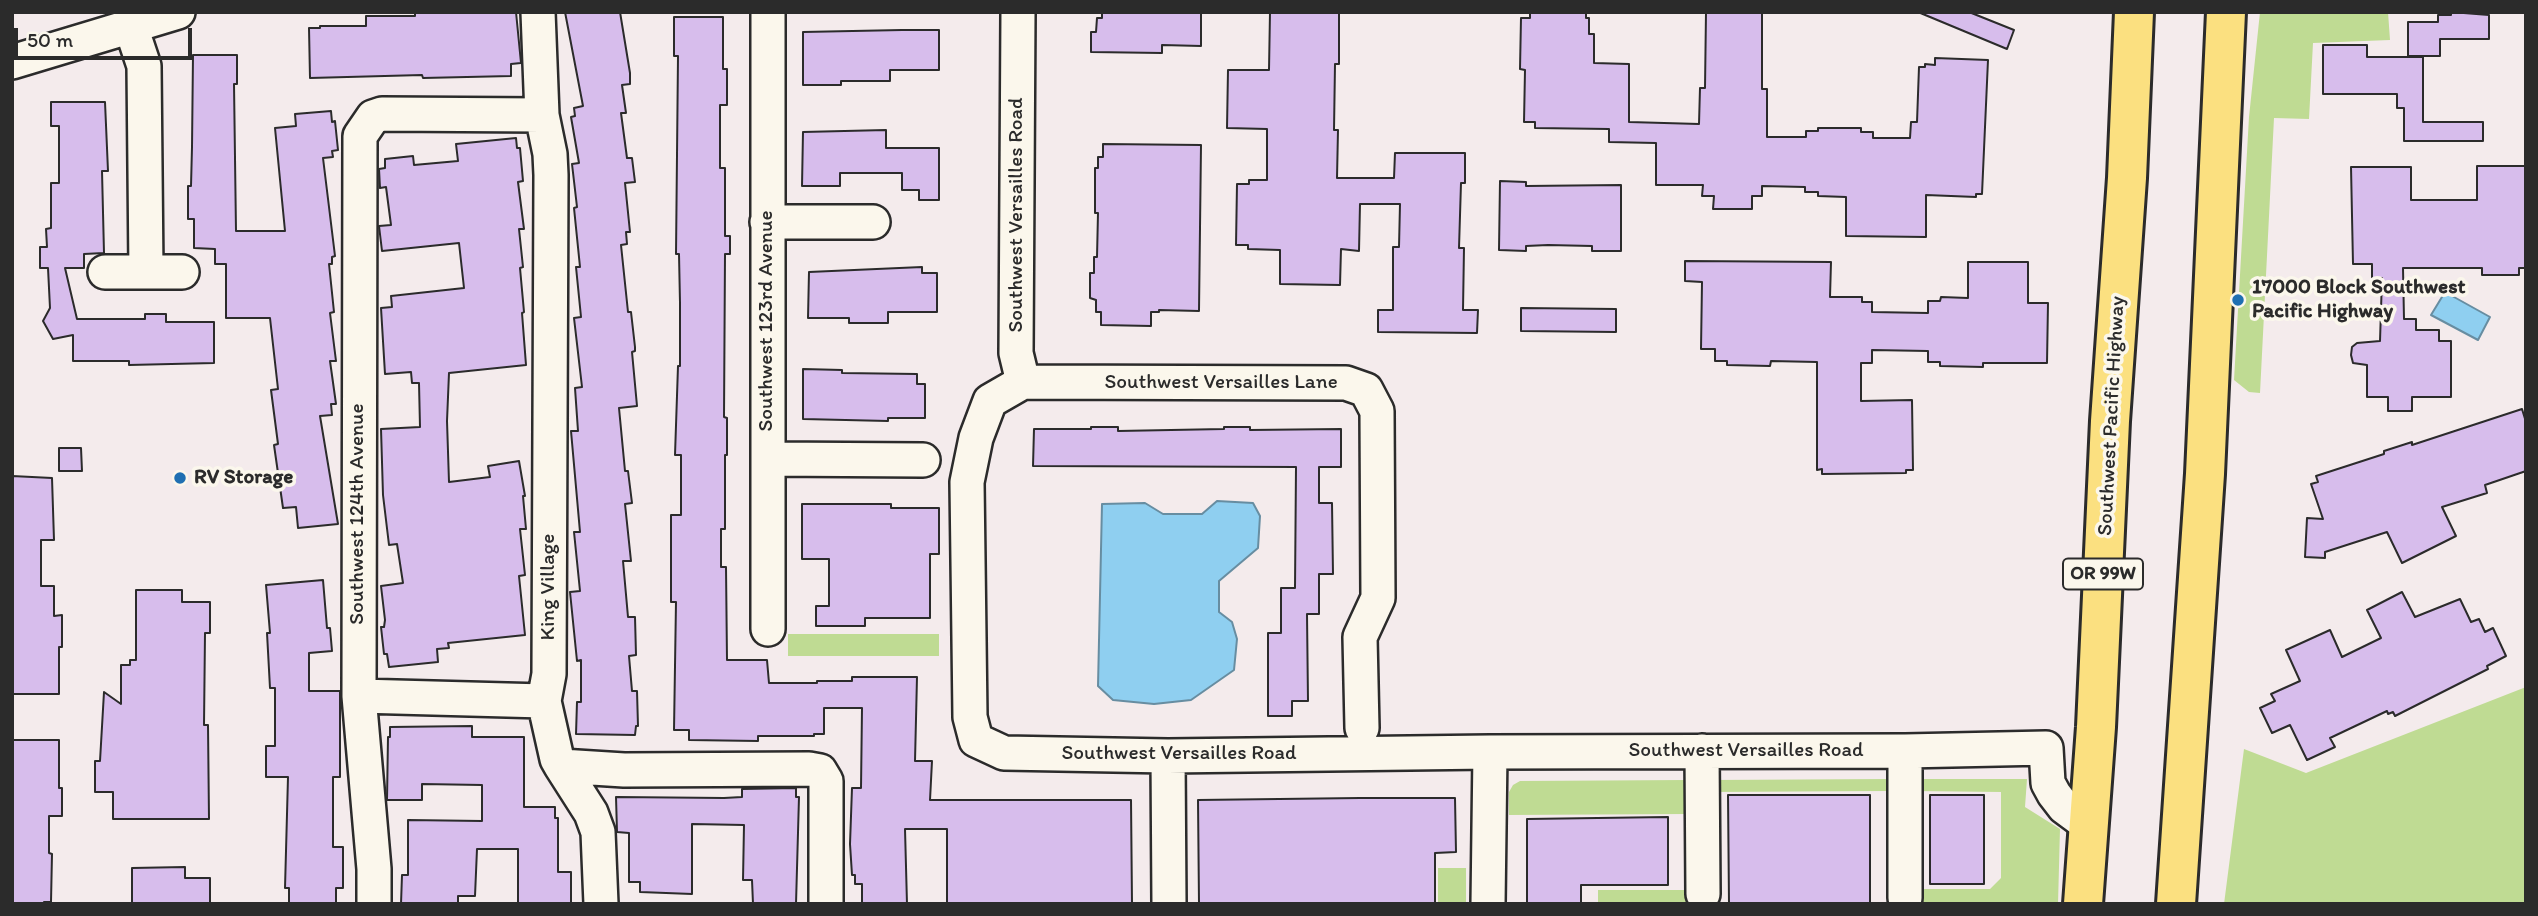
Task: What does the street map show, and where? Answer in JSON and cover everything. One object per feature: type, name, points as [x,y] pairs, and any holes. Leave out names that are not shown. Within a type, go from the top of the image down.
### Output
[{"type":"highway","name":"Southwest Pacific Highway","points":[[2083,904],[2096,727],[2110,421],[2127,178],[2134,12]]},
{"type":"highway","points":[[2176,904],[2205,474],[2217,159],[2226,12]]},
{"type":"street","points":[[12,62],[178,12]]},
{"type":"street","name":"King Village","points":[[538,12],[542,115],[549,146],[551,175],[549,674],[544,701],[548,726],[561,766],[591,813],[598,832],[601,904]]},
{"type":"street","name":"Southwest 123rd Avenue","points":[[768,12],[768,629]]},
{"type":"street","name":"Southwest Versailles Road","points":[[1018,12],[1016,354],[1024,382],[990,401],[976,438],[967,482],[970,717],[976,740],[1004,753],[1168,756],[2046,748],[2048,783],[2064,807],[2087,824]]},
{"type":"street","points":[[131,27],[144,66],[146,272]]},
{"type":"street","name":"Southwest 124th Avenue","points":[[374,904],[374,869],[359,696],[360,136],[373,117],[382,114],[542,115]]},
{"type":"street","points":[[767,222],[873,222]]},
{"type":"street","points":[[105,272],[182,272]]},
{"type":"street","name":"Southwest Versailles Lane","points":[[1024,382],[1346,383],[1366,390],[1377,411],[1378,598],[1360,637],[1362,728]]},
{"type":"street","points":[[768,459],[923,460]]},
{"type":"street","points":[[359,696],[544,701]]},
{"type":"street","points":[[1702,751],[1703,894]]},
{"type":"street","points":[[1905,751],[1905,898]]},
{"type":"street","points":[[1488,904],[1490,752]]},
{"type":"street","points":[[1168,756],[1169,904]]},
{"type":"street","points":[[561,766],[820,771],[826,781],[827,904]]},
{"type":"green space","points":[[2260,12],[2388,12],[2390,40],[2313,43],[2309,119],[2274,118],[2260,393],[2249,392],[2234,380],[2249,117]]},
{"type":"green space","points":[[788,634],[939,634],[939,656],[788,656]]},
{"type":"green space","points":[[2526,687],[2526,904],[2224,904],[2244,749],[2306,773]]},
{"type":"green space","points":[[1888,779],[1888,791],[1711,792],[1711,780]]},
{"type":"green space","points":[[1913,779],[2027,779],[2025,807],[2060,829],[2058,904],[1913,904],[1913,889],[1990,889],[2001,878],[2001,792],[1912,791]]},
{"type":"green space","points":[[1686,780],[1686,814],[1509,815],[1509,792],[1513,785],[1520,781]]},
{"type":"green space","points":[[1438,868],[1466,868],[1466,904],[1438,904]]},
{"type":"green space","points":[[1598,890],[1686,890],[1687,902],[1716,904],[1598,904]]},
{"type":"water","points":[[2445,292],[2490,317],[2478,340],[2431,315]]},
{"type":"water","points":[[1217,501],[1253,503],[1260,516],[1258,548],[1219,581],[1219,612],[1232,622],[1237,639],[1234,670],[1191,700],[1154,704],[1113,700],[1098,686],[1102,504],[1145,503],[1163,514],[1202,514]]},
{"type":"building","points":[[415,12],[516,12],[521,63],[511,64],[511,76],[310,78],[309,28],[366,26],[366,16],[415,16]]},
{"type":"building","points":[[565,12],[620,12],[630,73],[630,84],[622,85],[626,113],[621,113],[627,158],[632,158],[635,182],[625,183],[630,232],[626,232],[627,244],[621,245],[628,312],[631,312],[635,347],[632,352],[637,406],[619,408],[625,471],[628,471],[632,503],[625,504],[631,561],[623,561],[628,617],[635,617],[636,655],[629,656],[632,691],[637,691],[638,726],[635,735],[576,734],[577,702],[581,702],[581,660],[577,661],[570,592],[580,591],[574,532],[580,532],[571,431],[578,431],[575,388],[582,387],[574,318],[581,317],[576,267],[580,267],[574,208],[577,207],[572,164],[579,163],[571,117],[575,116],[574,108],[583,106]]},
{"type":"building","points":[[1102,12],[1201,12],[1201,46],[1162,45],[1162,53],[1091,52],[1091,32],[1096,32],[1097,18],[1102,18]]},
{"type":"building","points":[[1270,12],[1339,12],[1339,64],[1335,64],[1334,130],[1338,130],[1337,178],[1394,178],[1395,153],[1465,153],[1465,183],[1461,183],[1459,248],[1464,248],[1463,310],[1478,310],[1477,333],[1378,332],[1378,310],[1393,310],[1393,247],[1399,247],[1400,204],[1360,204],[1359,251],[1341,249],[1340,285],[1280,284],[1280,250],[1248,249],[1248,245],[1236,245],[1237,184],[1249,184],[1249,180],[1267,180],[1267,129],[1227,128],[1228,70],[1269,70]]},
{"type":"building","points":[[1530,12],[1586,12],[1586,18],[1589,18],[1589,34],[1594,34],[1594,63],[1629,64],[1629,122],[1699,124],[1700,88],[1705,88],[1706,12],[1762,12],[1762,89],[1767,89],[1767,137],[1806,137],[1806,131],[1818,131],[1818,128],[1861,128],[1861,132],[1873,132],[1873,138],[1910,138],[1911,122],[1917,122],[1919,67],[1925,67],[1925,64],[1935,65],[1935,58],[1988,60],[1982,194],[1976,194],[1976,197],[1926,195],[1926,237],[1846,236],[1846,197],[1818,196],[1818,192],[1805,192],[1805,187],[1762,186],[1762,196],[1752,196],[1752,209],[1713,209],[1714,196],[1702,196],[1703,185],[1656,185],[1656,143],[1609,142],[1609,129],[1535,128],[1535,122],[1524,122],[1525,70],[1520,69],[1521,18],[1530,18]]},
{"type":"building","points":[[1918,12],[1969,12],[2014,30],[2007,49]]},
{"type":"building","points":[[2451,12],[2489,15],[2489,39],[2440,39],[2440,56],[2408,56],[2408,22],[2438,22],[2438,15],[2451,15]]},
{"type":"building","points":[[674,17],[723,17],[723,69],[727,69],[727,105],[720,105],[720,168],[725,168],[725,236],[730,236],[730,254],[725,254],[724,417],[727,418],[727,455],[725,529],[721,529],[721,567],[726,567],[727,660],[767,660],[769,683],[852,681],[852,677],[917,677],[915,761],[932,761],[930,800],[1131,800],[1132,904],[947,904],[947,829],[905,829],[907,904],[862,904],[862,884],[855,884],[855,875],[852,875],[850,844],[852,788],[861,788],[862,708],[824,708],[824,734],[814,736],[758,736],[758,741],[689,740],[689,730],[674,730],[676,602],[671,602],[671,515],[681,515],[681,455],[675,455],[680,303],[679,254],[676,254],[678,56],[674,56]]},
{"type":"building","points":[[939,30],[939,70],[890,70],[890,81],[841,81],[841,85],[803,85],[803,32]]},
{"type":"building","points":[[2323,45],[2367,45],[2367,57],[2423,57],[2423,122],[2483,122],[2483,141],[2404,141],[2404,108],[2397,108],[2397,94],[2323,94]]},
{"type":"building","points":[[193,55],[237,55],[237,84],[234,84],[236,231],[285,231],[275,128],[296,126],[295,114],[331,111],[332,122],[335,121],[338,150],[332,151],[333,157],[323,158],[335,256],[332,257],[332,264],[329,264],[334,312],[330,313],[336,361],[330,361],[336,404],[331,404],[332,415],[320,416],[338,524],[298,528],[296,507],[283,508],[274,445],[278,444],[271,390],[278,389],[270,318],[226,318],[226,264],[215,264],[215,249],[194,248],[194,219],[188,219]]},
{"type":"building","points":[[51,102],[105,102],[108,171],[102,171],[104,253],[84,254],[84,268],[65,268],[77,319],[145,319],[145,314],[166,314],[166,322],[214,322],[214,363],[129,365],[129,361],[73,361],[73,335],[53,339],[43,321],[50,308],[48,268],[40,268],[40,247],[47,247],[46,229],[51,228],[51,183],[59,183],[59,126],[51,126]]},
{"type":"building","points":[[886,130],[886,148],[939,148],[939,200],[919,200],[919,190],[902,190],[902,173],[840,173],[840,186],[802,186],[803,132]]},
{"type":"building","points":[[516,138],[517,148],[520,148],[523,181],[518,182],[524,229],[519,229],[526,365],[449,373],[447,421],[449,482],[490,477],[488,466],[519,461],[525,496],[526,529],[520,529],[525,575],[519,576],[525,635],[448,643],[449,648],[437,649],[438,662],[389,667],[387,654],[384,654],[381,627],[384,627],[385,620],[381,586],[403,583],[397,544],[389,545],[383,495],[381,429],[420,427],[419,383],[412,383],[411,372],[385,374],[381,308],[392,307],[391,296],[464,288],[459,243],[382,251],[379,226],[391,225],[386,187],[380,188],[379,169],[385,168],[385,159],[413,156],[414,165],[458,161],[456,144]]},
{"type":"building","points":[[1103,144],[1201,145],[1199,311],[1151,312],[1151,326],[1101,325],[1101,312],[1096,312],[1096,300],[1090,298],[1090,273],[1094,273],[1094,257],[1097,257],[1095,168],[1098,168],[1098,157],[1103,157]]},
{"type":"building","points":[[2477,166],[2526,166],[2526,268],[2519,268],[2519,275],[2482,275],[2482,268],[2403,268],[2404,319],[2416,319],[2416,330],[2439,330],[2439,341],[2451,341],[2451,397],[2412,397],[2412,411],[2388,411],[2388,397],[2367,397],[2367,365],[2353,363],[2351,355],[2352,347],[2357,343],[2380,341],[2382,278],[2372,278],[2372,264],[2353,264],[2351,167],[2411,167],[2411,200],[2477,200]]},
{"type":"building","points":[[1500,181],[1526,182],[1526,186],[1621,185],[1621,251],[1592,251],[1592,246],[1548,245],[1526,246],[1526,251],[1499,250]]},
{"type":"building","points":[[1685,261],[1831,262],[1830,297],[1862,297],[1862,302],[1872,302],[1872,312],[1928,313],[1928,301],[1940,301],[1941,297],[1968,298],[1968,262],[2028,262],[2028,303],[2048,303],[2047,363],[1983,363],[1983,367],[1940,366],[1940,362],[1928,362],[1928,351],[1872,350],[1872,363],[1861,363],[1861,401],[1912,400],[1913,470],[1906,470],[1906,473],[1822,474],[1822,469],[1817,470],[1817,362],[1771,361],[1770,366],[1727,365],[1727,361],[1715,361],[1715,349],[1701,349],[1702,282],[1685,281]]},
{"type":"building","points":[[922,267],[922,273],[937,273],[937,312],[888,312],[888,323],[849,323],[849,318],[808,318],[809,272]]},
{"type":"building","points":[[1521,308],[1616,309],[1616,332],[1521,331]]},
{"type":"building","points":[[803,369],[842,370],[842,373],[917,374],[917,384],[925,384],[925,418],[888,418],[888,421],[803,419]]},
{"type":"building","points":[[2522,409],[2526,422],[2526,471],[2485,485],[2487,493],[2442,507],[2456,536],[2402,563],[2387,532],[2325,552],[2325,558],[2305,557],[2307,518],[2323,519],[2311,484],[2318,482],[2316,476],[2384,454],[2384,451],[2412,442],[2412,445]]},
{"type":"building","points":[[1118,427],[1118,431],[1224,427],[1250,427],[1250,430],[1341,429],[1341,467],[1319,467],[1319,503],[1332,503],[1333,574],[1319,574],[1319,614],[1307,614],[1308,701],[1292,701],[1292,716],[1268,716],[1268,633],[1281,633],[1281,588],[1295,588],[1296,467],[1033,466],[1034,429]]},
{"type":"building","points":[[59,448],[81,448],[82,471],[59,471]]},
{"type":"building","points":[[12,476],[52,478],[54,540],[41,540],[41,586],[54,586],[54,616],[62,615],[59,694],[12,694]]},
{"type":"building","points":[[802,504],[891,504],[891,508],[939,508],[939,554],[930,554],[930,618],[865,618],[865,626],[816,626],[816,606],[829,606],[829,559],[802,559]]},
{"type":"building","points":[[323,580],[332,651],[309,653],[309,691],[340,691],[340,777],[333,777],[333,847],[343,847],[343,888],[336,888],[336,904],[289,904],[289,888],[285,888],[288,777],[266,777],[266,746],[275,746],[275,688],[270,688],[267,633],[270,633],[266,585]]},
{"type":"building","points":[[136,590],[182,590],[182,602],[210,602],[210,633],[205,633],[204,725],[208,725],[209,819],[113,819],[113,792],[95,792],[95,761],[100,761],[104,692],[121,704],[121,665],[130,665],[130,660],[136,660]]},
{"type":"building","points":[[2402,592],[2415,617],[2460,599],[2471,622],[2479,619],[2485,632],[2493,628],[2506,656],[2487,666],[2488,669],[2395,716],[2393,712],[2388,714],[2387,711],[2330,738],[2335,747],[2307,760],[2290,725],[2272,733],[2260,708],[2275,701],[2271,694],[2300,681],[2286,650],[2330,630],[2342,657],[2381,638],[2367,610]]},
{"type":"building","points":[[472,726],[472,737],[524,737],[524,807],[555,807],[555,818],[558,818],[558,872],[571,872],[571,904],[518,904],[518,849],[477,849],[475,896],[458,896],[458,904],[401,904],[402,875],[408,875],[408,820],[482,821],[482,785],[422,784],[422,800],[387,800],[390,727]]},
{"type":"building","points":[[12,740],[59,740],[62,816],[49,816],[49,853],[52,854],[51,902],[44,904],[12,904]]},
{"type":"building","points":[[796,788],[796,797],[799,797],[796,904],[753,904],[752,880],[743,880],[744,825],[692,824],[692,894],[640,892],[640,882],[629,882],[629,833],[617,832],[616,797],[724,798],[742,797],[742,789]]},
{"type":"building","points":[[1728,795],[1870,795],[1870,904],[1729,904]]},
{"type":"building","points":[[1930,795],[1984,795],[1984,884],[1930,884]]},
{"type":"building","points":[[1455,798],[1456,852],[1435,853],[1435,904],[1199,904],[1198,800]]},
{"type":"building","points":[[1668,817],[1668,885],[1581,885],[1581,904],[1527,904],[1527,819]]},
{"type":"building","points":[[185,867],[185,878],[210,878],[210,904],[132,904],[132,868]]},
{"type":"place","name":"17000 Block Southwest Pacific Highway","points":[[2238,300]]},
{"type":"place","name":"RV Storage","points":[[180,478]]}]
